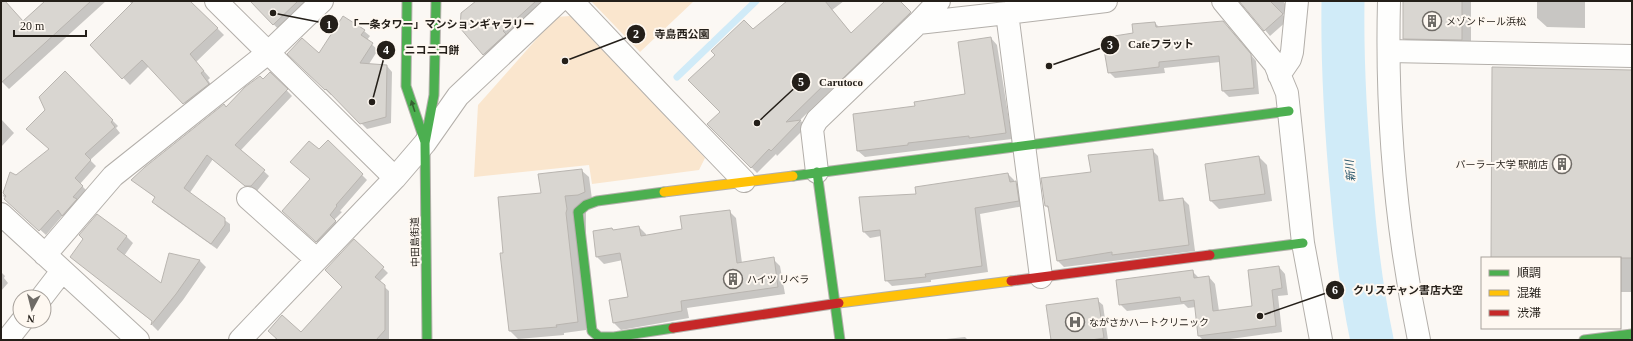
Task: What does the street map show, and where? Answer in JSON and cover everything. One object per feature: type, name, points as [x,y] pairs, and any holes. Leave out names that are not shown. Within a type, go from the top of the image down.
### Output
[{"type":"street","points":[[216,1],[395,178]]},
{"type":"street","points":[[45,255],[113,176],[269,52],[322,1]]},
{"type":"street","name":"中田島街道","points":[[407,1],[406,86],[425,143]]},
{"type":"street","name":"中田島街道","points":[[427,340],[425,143],[434,95],[436,1]]},
{"type":"street","points":[[240,340],[395,178],[425,143],[458,96],[559,1]]},
{"type":"street","points":[[572,1],[744,181]]},
{"type":"street","points":[[840,340],[812,129],[817,120],[926,9],[1007,13],[1106,1]]},
{"type":"street","points":[[1223,1],[1275,64],[1287,93],[1303,243],[1320,340]]},
{"type":"street","points":[[1280,75],[1290,59],[1292,52],[1296,1]]},
{"type":"street","points":[[1389,1],[1389,51],[1393,154],[1409,294],[1419,340]]},
{"type":"street","points":[[1007,13],[1040,276]]},
{"type":"street","points":[[1389,51],[1632,56]]},
{"type":"street","points":[[1289,111],[597,201],[588,203],[581,207],[578,212],[593,338],[614,337],[835,304],[1040,276],[1303,243]]},
{"type":"street","points":[[248,198],[316,259]]},
{"type":"street","points":[[1,214],[138,340]]},
{"type":"street","points":[[48,289],[62,271]]},
{"type":"street","points":[[7,340],[16,329]]},
{"type":"street","points":[[1584,340],[1632,334]]},
{"type":"shaded area","points":[[591,1],[694,1],[640,52]]},
{"type":"shaded area","points":[[570,16],[705,158],[699,170],[592,184],[589,165],[474,177],[478,105],[556,17]]},
{"type":"building","points":[[1,1],[5,1],[23,21],[45,1],[91,1],[1,83]]},
{"type":"building","points":[[134,1],[190,1],[218,28],[190,54],[204,71],[201,73],[209,84],[183,104],[142,60],[122,79],[90,45]]},
{"type":"building","points":[[250,1],[298,1],[273,25]]},
{"type":"building","points":[[476,1],[536,1],[503,31],[506,34],[483,55],[460,28],[461,13]]},
{"type":"building","points":[[787,1],[825,1],[851,33],[885,1],[900,1],[911,12],[836,85],[830,79],[786,122],[801,120],[771,151],[769,149],[751,168],[707,124],[720,112],[688,80],[715,55],[711,51],[744,20],[753,29]]},
{"type":"building","points":[[1239,1],[1270,1],[1283,14],[1264,31]]},
{"type":"building","name":"メゾンドール浜松","points":[[1403,1],[1462,1],[1462,40],[1403,39]]},
{"type":"building","points":[[343,16],[365,30],[361,35],[373,43],[360,63],[387,65],[386,117],[360,124],[326,89],[325,90],[287,54],[302,38],[319,53]]},
{"type":"building","points":[[1223,21],[1251,54],[1254,88],[1222,91],[1219,56],[1159,62],[1159,67],[1108,73],[1102,38],[1133,33],[1132,24],[1155,22],[1156,27]]},
{"type":"building","points":[[991,37],[1006,133],[969,138],[969,136],[908,143],[908,145],[857,151],[853,114],[915,106],[914,102],[965,94],[958,42]]},
{"type":"building","name":"パーラー大学 駅前店","points":[[1492,67],[1632,70],[1632,258],[1491,257]]},
{"type":"building","points":[[65,71],[113,120],[111,122],[115,127],[85,154],[91,160],[75,178],[83,186],[73,197],[77,199],[62,216],[58,210],[39,231],[4,199],[6,196],[3,193],[10,172],[16,175],[49,149],[26,129],[45,110],[39,97]]},
{"type":"building","points":[[270,72],[288,89],[235,145],[265,170],[251,186],[245,186],[207,155],[184,188],[225,218],[225,225],[211,244],[152,202],[155,197],[131,180],[145,167],[224,104],[226,107],[245,87],[260,76],[263,79]]},
{"type":"building","points":[[328,140],[363,174],[336,205],[337,206],[330,215],[336,221],[316,242],[282,211],[310,179],[290,162],[309,141],[319,149]]},
{"type":"building","points":[[1153,149],[1159,201],[1183,198],[1189,245],[1112,255],[1112,252],[1057,261],[1048,206],[1045,206],[1041,178],[1091,172],[1088,155]]},
{"type":"building","points":[[1259,156],[1265,194],[1210,201],[1205,164]]},
{"type":"building","points":[[582,169],[585,192],[578,195],[565,196],[578,322],[556,325],[557,327],[509,331],[500,253],[503,253],[498,197],[541,193],[538,174]]},
{"type":"building","points":[[1008,173],[1010,182],[1016,181],[1019,201],[975,208],[982,266],[925,274],[926,277],[885,281],[880,230],[863,232],[859,197],[916,194],[915,187]]},
{"type":"building","points":[[730,210],[737,263],[774,257],[778,287],[681,301],[682,311],[613,323],[609,300],[628,297],[620,253],[596,257],[593,231],[639,226],[641,236],[682,229],[680,216]]},
{"type":"building","points":[[97,214],[127,236],[117,249],[161,283],[169,253],[200,260],[176,294],[151,325],[152,321],[70,257],[83,239],[79,235]]},
{"type":"building","points":[[354,239],[384,267],[375,277],[385,285],[385,330],[376,340],[278,340],[268,331],[282,315],[301,332],[342,287],[325,270]]},
{"type":"building","points":[[1279,266],[1282,288],[1272,290],[1276,326],[1198,336],[1194,300],[1181,302],[1180,297],[1119,305],[1116,280],[1193,270],[1194,278],[1209,276],[1213,311],[1252,306],[1248,270]]},
{"type":"building","name":"ながさかハートクリニック","points":[[1098,298],[1104,338],[1091,340],[1051,340],[1046,305]]},
{"type":"waterway","points":[[677,77],[756,1]]},
{"type":"waterway","name":"新川","points":[[1343,1],[1346,123],[1355,232],[1365,304],[1372,340]]},
{"type":"traffic: fast","points":[[407,1],[406,86],[425,142]]},
{"type":"traffic: fast","points":[[427,340],[425,143],[434,95],[436,1]]},
{"type":"traffic: fast","points":[[793,176],[1289,111]]},
{"type":"traffic: fast","points":[[817,172],[840,340]]},
{"type":"traffic: fast","points":[[664,192],[597,201],[586,205],[578,212],[592,331],[599,337],[614,337],[673,328]]},
{"type":"traffic: fast","points":[[1210,255],[1303,243]]},
{"type":"traffic: fast","points":[[1584,340],[1632,334]]},
{"type":"traffic: slow","points":[[664,192],[793,176]]},
{"type":"traffic: slow","points":[[839,303],[1011,281]]},
{"type":"traffic: jam","points":[[1011,281],[1210,255]]},
{"type":"traffic: jam","points":[[673,328],[839,303]]},
{"type":"place","name":"「一条タワー」マンションギャラリー","points":[[273,13]]},
{"type":"place","name":"メゾンドール浜松","points":[[1432,21]]},
{"type":"place","name":"寺島西公園","points":[[565,61]]},
{"type":"place","name":"Cafeフラット","points":[[1049,66]]},
{"type":"place","name":"ニコニコ餅","points":[[372,102]]},
{"type":"place","name":"Carutoco","points":[[757,123]]},
{"type":"place","name":"パーラー大学 駅前店","points":[[1562,164]]},
{"type":"place","name":"ハイツ リベラ","points":[[733,279]]},
{"type":"place","name":"クリスチャン書店大空","points":[[1260,316]]},
{"type":"place","name":"ながさかハートクリニック","points":[[1075,322]]}]
